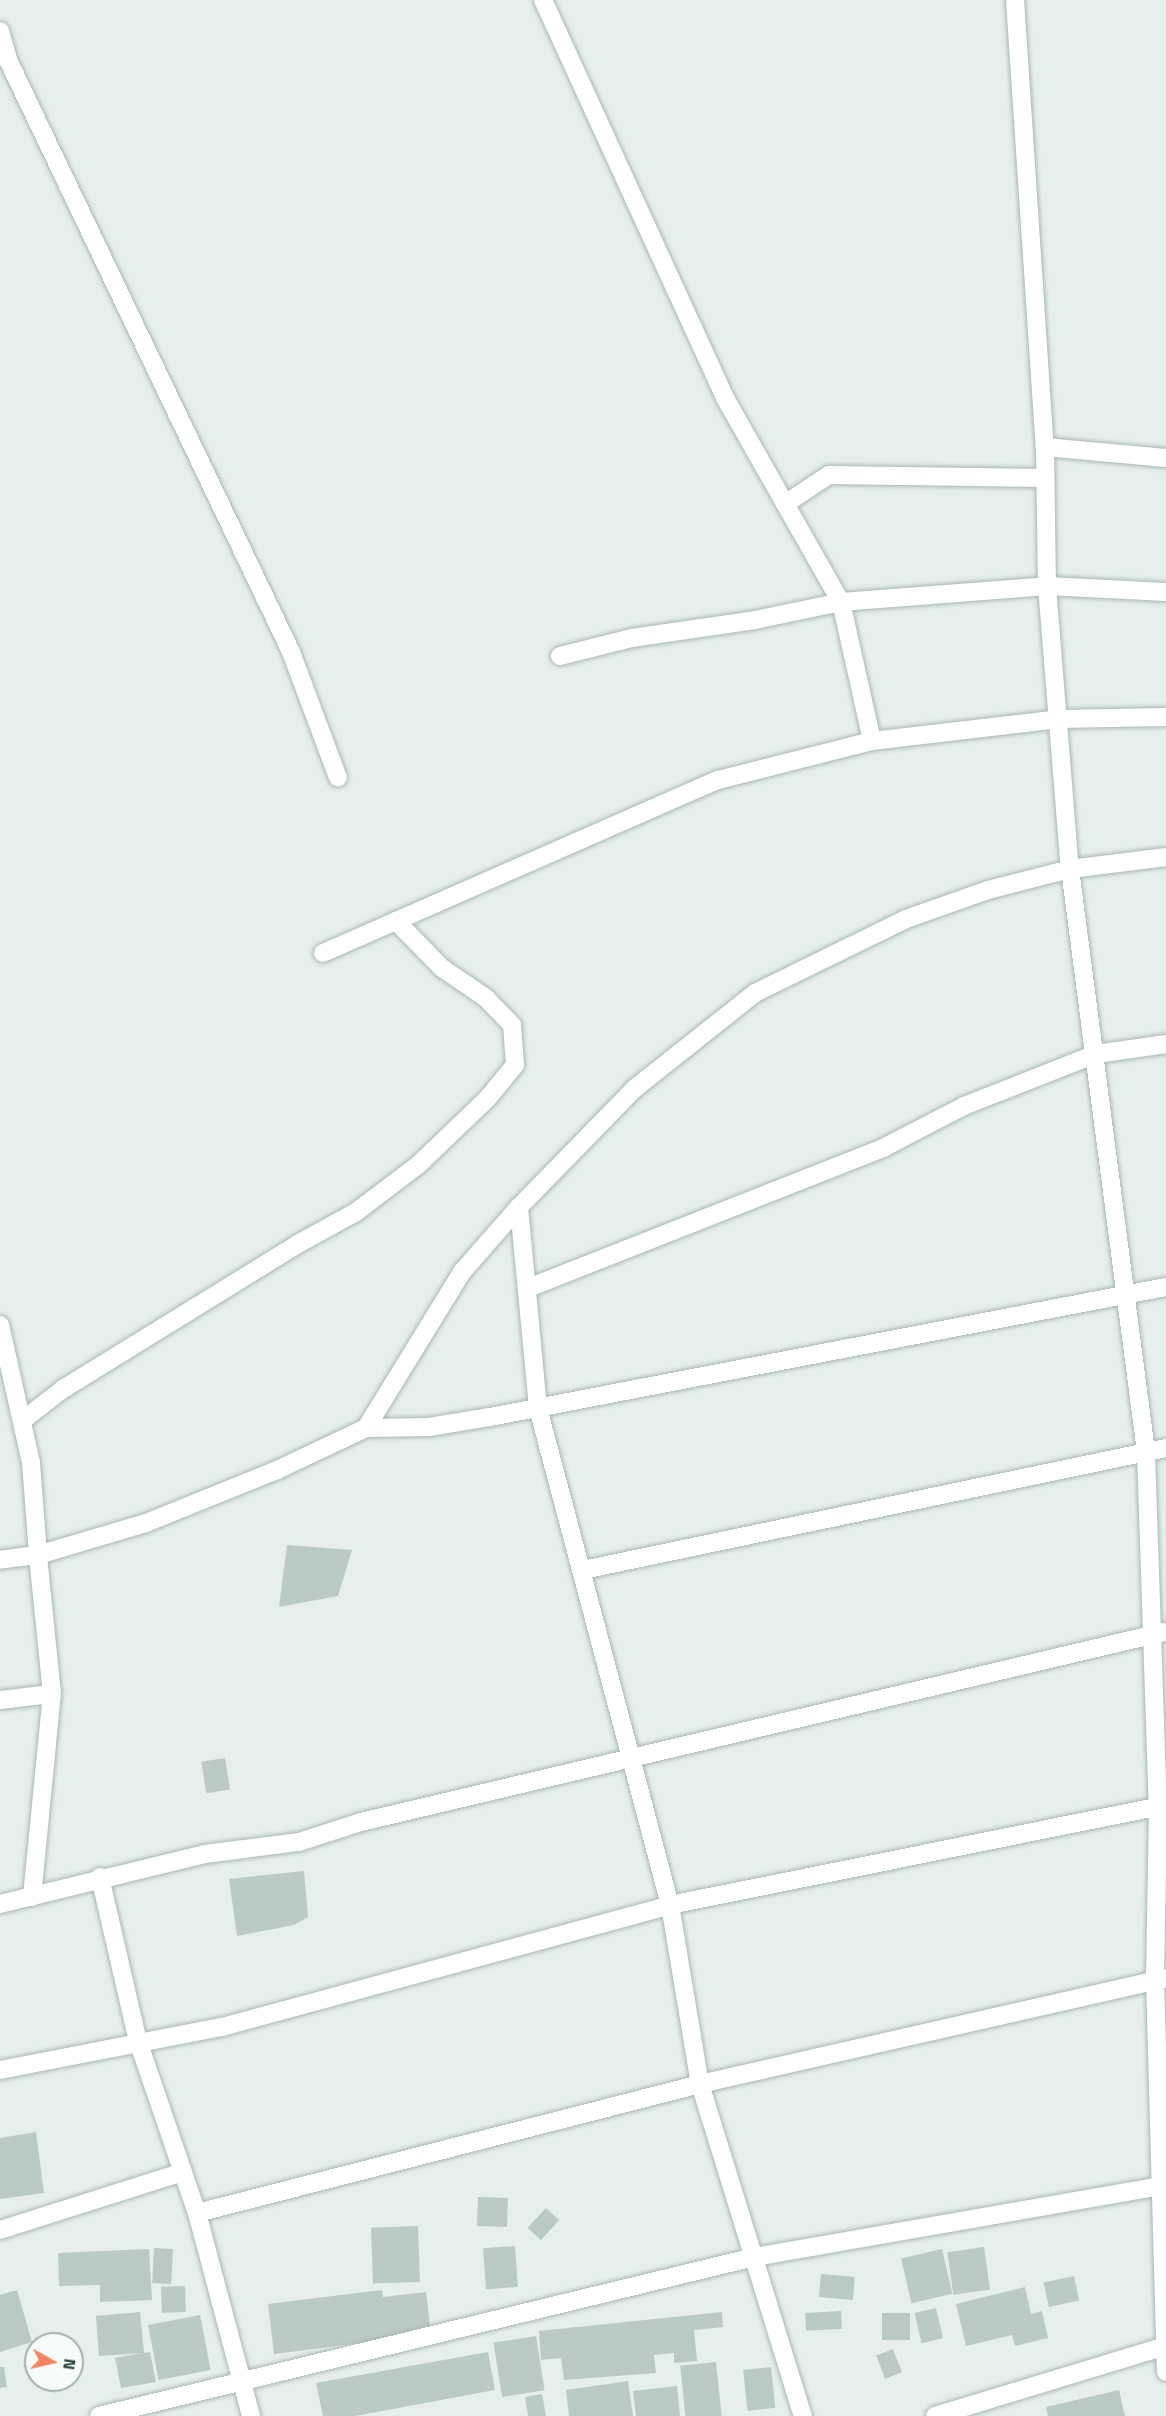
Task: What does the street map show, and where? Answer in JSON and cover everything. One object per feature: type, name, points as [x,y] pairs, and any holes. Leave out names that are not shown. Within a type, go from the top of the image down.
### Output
[{"type":"street","points":[[543,0],[725,399],[841,602],[872,741]]},
{"type":"street","points":[[1015,0],[1045,447],[1047,586],[1070,869],[1129,1297],[1146,1452],[1160,1633],[1161,1979],[1166,2372]]},
{"type":"street","points":[[0,31],[9,62],[291,652],[338,777]]},
{"type":"street","points":[[1045,447],[1166,458]]},
{"type":"street","points":[[785,504],[829,474],[1046,478]]},
{"type":"street","points":[[560,656],[633,638],[755,620],[841,602],[1047,586],[1166,592]]},
{"type":"street","points":[[323,953],[718,780],[872,741],[1059,719],[1166,717]]},
{"type":"street","points":[[366,1428],[462,1272],[519,1207],[634,1089],[756,993],[906,919],[988,890],[1070,869],[1166,857]]},
{"type":"street","points":[[23,1420],[73,1383],[296,1245],[356,1212],[418,1165],[487,1099],[515,1065],[512,1025],[486,998],[442,968],[396,921]]},
{"type":"street","points":[[528,1288],[883,1148],[964,1106],[1096,1054],[1166,1044]]},
{"type":"street","points":[[519,1207],[538,1408],[583,1570],[629,1760],[670,1905],[700,2084],[803,2416]]},
{"type":"street","points":[[0,1560],[38,1555],[146,1523],[277,1470],[366,1428],[429,1427],[538,1408],[1129,1297],[1166,1287]]},
{"type":"street","points":[[0,1325],[6,1368],[23,1420],[32,1463],[38,1555],[52,1694],[32,1897]]},
{"type":"street","points":[[583,1570],[1166,1448]]},
{"type":"street","points":[[0,1904],[100,1877],[205,1854],[299,1842],[361,1822],[1160,1633]]},
{"type":"street","points":[[0,1700],[52,1694]]},
{"type":"street","points":[[0,2070],[138,2041],[222,2027],[670,1905],[1162,1806]]},
{"type":"street","points":[[100,1877],[138,2041],[197,2213],[251,2416]]},
{"type":"street","points":[[197,2213],[700,2084],[1161,1979]]},
{"type":"street","points":[[0,2230],[183,2172]]},
{"type":"street","points":[[99,2416],[754,2257],[1163,2185]]},
{"type":"street","points":[[935,2416],[1166,2346]]},
{"type":"building","points":[[287,1545],[352,1550],[338,1596],[279,1607]]},
{"type":"building","points":[[225,1758],[230,1790],[206,1793],[201,1762]]},
{"type":"building","points":[[304,1871],[308,1917],[294,1925],[237,1936],[229,1879]]},
{"type":"building","points":[[36,2132],[44,2193],[0,2199],[0,2138]]},
{"type":"building","points":[[478,2197],[508,2198],[507,2227],[477,2226]]},
{"type":"building","points":[[546,2208],[559,2220],[541,2240],[528,2228]]},
{"type":"building","points":[[418,2226],[420,2282],[373,2284],[371,2228]]},
{"type":"building","points":[[515,2246],[518,2287],[486,2289],[483,2248]]},
{"type":"building","points":[[984,2247],[990,2290],[953,2295],[947,2252]]},
{"type":"building","points":[[154,2248],[173,2249],[171,2284],[152,2283]]},
{"type":"building","points":[[149,2249],[152,2300],[100,2302],[100,2285],[59,2286],[58,2253]]},
{"type":"building","points":[[942,2249],[952,2294],[911,2303],[901,2258]]},
{"type":"building","points":[[821,2274],[855,2277],[853,2300],[819,2297]]},
{"type":"building","points":[[1074,2276],[1079,2300],[1049,2307],[1044,2282]]},
{"type":"building","points":[[185,2286],[186,2312],[162,2313],[161,2287]]},
{"type":"building","points":[[1025,2287],[1031,2314],[1042,2311],[1048,2338],[1015,2346],[1012,2335],[966,2346],[956,2304]]},
{"type":"building","points":[[17,2290],[29,2332],[24,2332],[24,2344],[0,2352],[0,2295]]},
{"type":"building","points":[[382,2290],[383,2297],[426,2292],[431,2334],[274,2354],[268,2304]]},
{"type":"building","points":[[936,2308],[943,2338],[922,2343],[915,2313]]},
{"type":"building","points":[[841,2311],[842,2329],[806,2331],[805,2313]]},
{"type":"building","points":[[140,2312],[144,2353],[150,2352],[156,2382],[121,2388],[115,2358],[142,2353],[99,2356],[96,2316]]},
{"type":"building","points":[[722,2312],[723,2327],[694,2330],[697,2361],[674,2363],[674,2353],[654,2355],[656,2373],[564,2380],[561,2358],[541,2360],[539,2331]]},
{"type":"building","points":[[882,2313],[910,2313],[910,2340],[882,2340]]},
{"type":"building","points":[[200,2315],[211,2370],[159,2380],[148,2325]]},
{"type":"building","points":[[536,2336],[545,2390],[502,2397],[494,2343]]},
{"type":"building","points":[[893,2349],[902,2372],[885,2379],[876,2355]]},
{"type":"building","points":[[488,2352],[495,2390],[355,2416],[323,2416],[316,2383]]},
{"type":"building","points":[[716,2362],[722,2416],[685,2416],[680,2366]]},
{"type":"building","points":[[0,2367],[4,2367],[7,2387],[0,2388]]},
{"type":"building","points":[[771,2367],[775,2408],[747,2411],[743,2370]]},
{"type":"building","points":[[628,2381],[633,2416],[569,2416],[566,2390]]},
{"type":"building","points":[[677,2386],[680,2416],[636,2416],[633,2391]]},
{"type":"building","points":[[1119,2390],[1125,2416],[1048,2416],[1046,2407]]},
{"type":"building","points":[[542,2394],[546,2416],[528,2416],[525,2397]]}]
